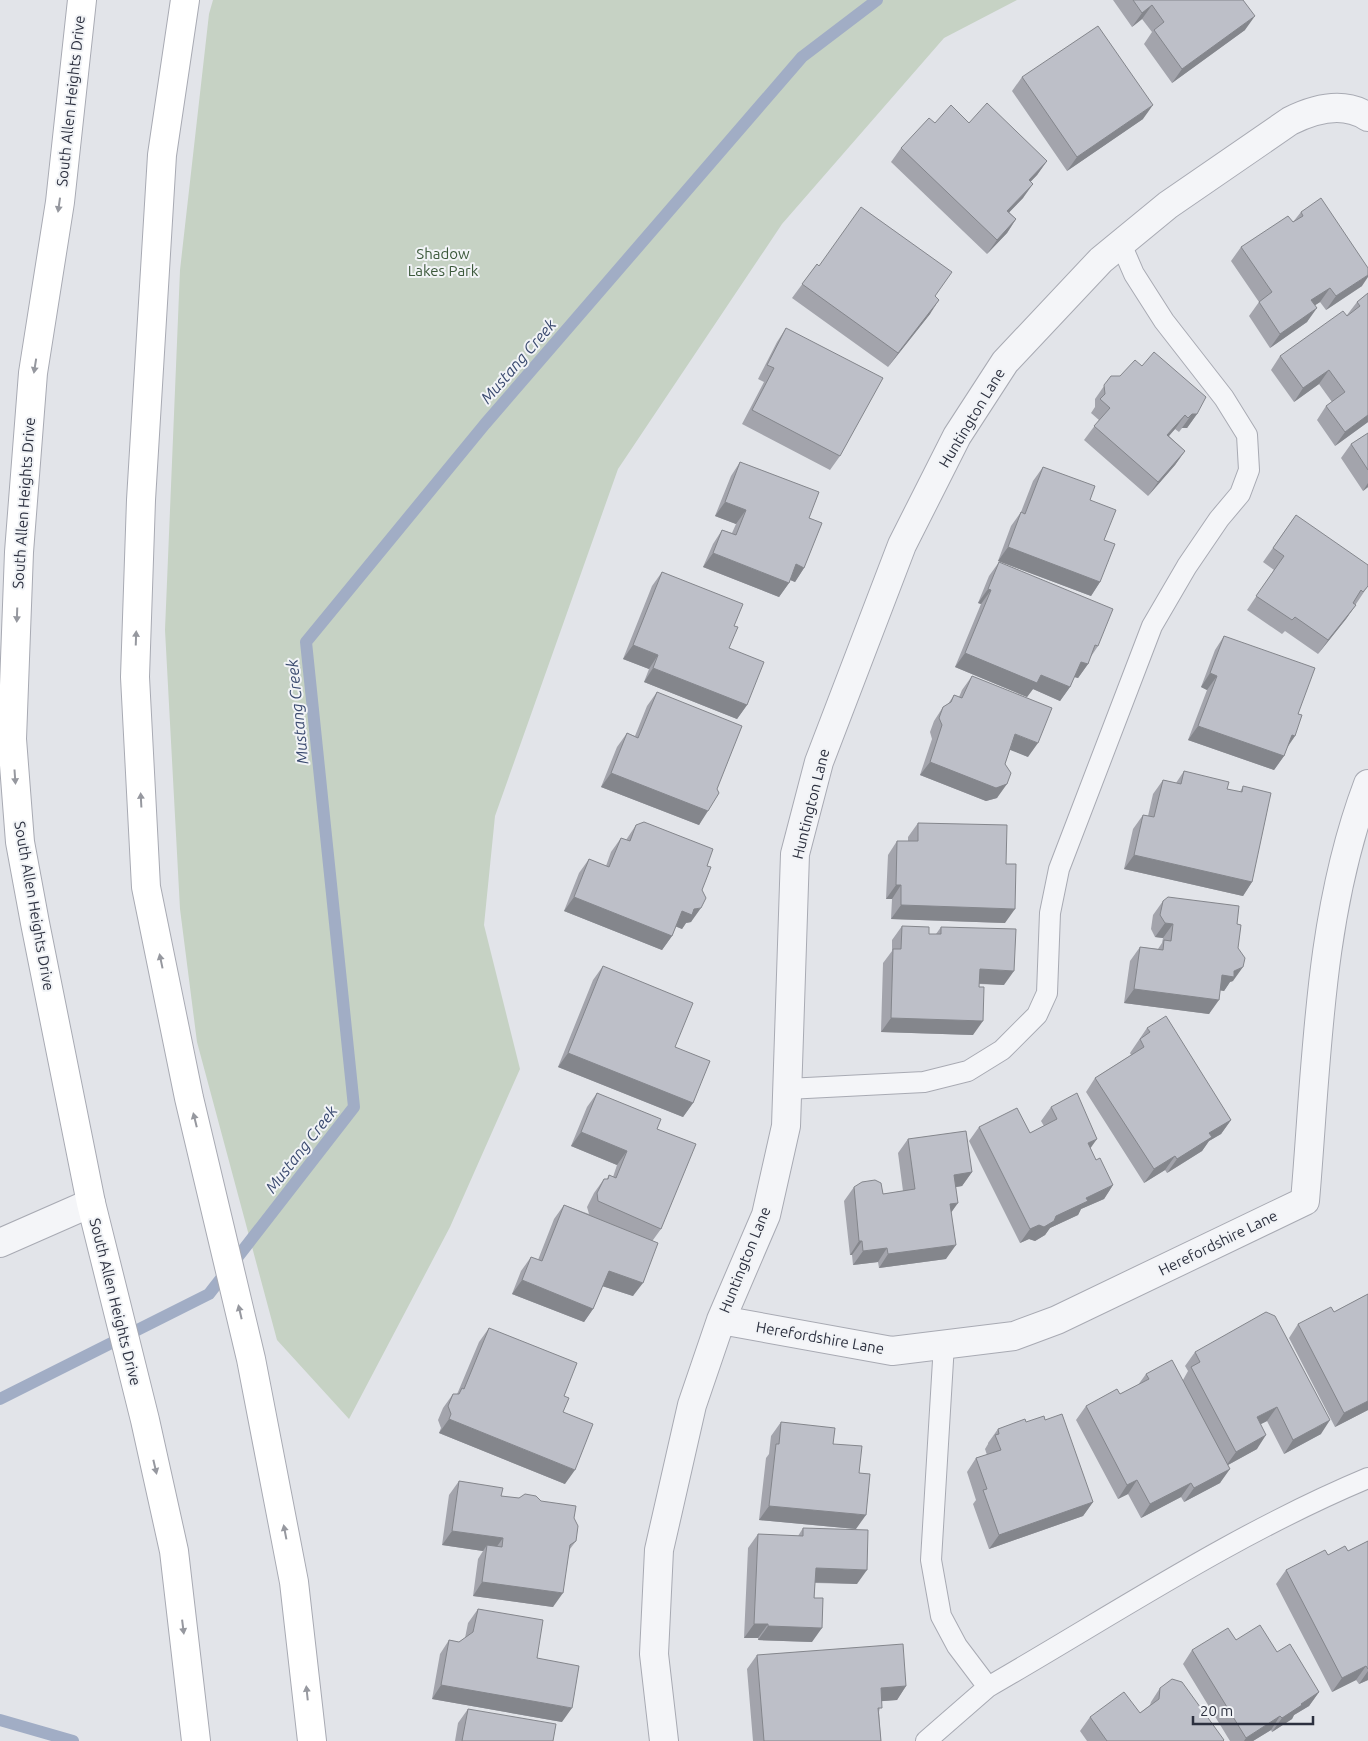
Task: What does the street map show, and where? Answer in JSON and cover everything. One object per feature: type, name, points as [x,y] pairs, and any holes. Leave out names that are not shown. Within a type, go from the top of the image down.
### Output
[{"type":"main road","name":"South Allen Heights Drive","points":[[82,0],[60,202],[34,373],[20,552],[12,739],[20,842],[91,1203],[174,1551],[196,1741]]},
{"type":"main road","points":[[185,0],[162,154],[141,500],[135,677],[146,887],[189,1098],[207,1167],[251,1359],[294,1582],[312,1741]]},
{"type":"street","name":"Huntington Lane","points":[[664,1741],[654,1654],[659,1550],[692,1405],[720,1320],[766,1214],[786,1126],[795,854],[819,762],[902,545],[957,436],[1005,362],[1101,260],[1168,205],[1290,120],[1308,112],[1328,108],[1348,109],[1368,117]]},
{"type":"street","name":"Herefordshire Lane","points":[[720,1320],[892,1351],[1014,1336],[1057,1320],[1306,1201],[1326,954],[1354,820],[1368,784]]},
{"type":"street","points":[[0,1243],[91,1203]]},
{"type":"lane","points":[[787,1089],[924,1082],[968,1071],[1002,1050],[1037,1015],[1047,993],[1050,913],[1059,869],[1149,635],[1186,566],[1218,519],[1240,494],[1249,470],[1247,435],[1224,398],[1164,321],[1134,274],[1121,244]]},
{"type":"lane","points":[[944,1344],[931,1560],[941,1616],[957,1646],[988,1687]]},
{"type":"lane","points":[[926,1741],[988,1687],[1175,1574],[1274,1522],[1368,1478]]},
{"type":"green space","name":"Shadow Lakes Park","points":[[213,0],[1017,0],[944,38],[782,224],[618,469],[495,816],[484,925],[520,1069],[450,1227],[349,1419],[277,1340],[197,1042],[180,909],[165,630],[180,270],[209,14]]},
{"type":"building","points":[[1133,0],[1243,0],[1255,16],[1182,69],[1154,30],[1164,22],[1152,5],[1142,13]]},
{"type":"building","points":[[1098,26],[1153,105],[1077,157],[1022,77]]},
{"type":"building","points":[[987,103],[1047,161],[1029,180],[1033,184],[1007,211],[1016,219],[997,240],[901,148],[929,118],[935,123],[951,105],[969,123]]},
{"type":"building","points":[[1321,198],[1368,268],[1368,275],[1336,296],[1330,288],[1311,300],[1317,308],[1280,334],[1259,302],[1272,292],[1241,247],[1288,216],[1293,222],[1303,216],[1301,212]]},
{"type":"building","points":[[861,207],[952,272],[935,296],[939,300],[898,353],[802,284],[817,264],[819,266]]},
{"type":"building","points":[[1368,293],[1368,415],[1345,432],[1326,406],[1345,392],[1329,370],[1303,388],[1280,356],[1343,311],[1347,316],[1360,306],[1357,302]]},
{"type":"building","points":[[786,328],[883,378],[840,456],[752,410],[774,368],[767,365]]},
{"type":"building","points":[[1154,352],[1206,397],[1197,414],[1192,414],[1188,418],[1185,415],[1167,435],[1185,451],[1158,482],[1094,426],[1110,408],[1100,399],[1105,394],[1104,385],[1111,376],[1120,376],[1135,360],[1142,366]]},
{"type":"building","points":[[1368,433],[1368,470],[1351,444]]},
{"type":"building","points":[[740,462],[819,492],[809,518],[822,523],[804,568],[796,564],[789,583],[713,553],[722,530],[736,535],[746,510],[725,502]]},
{"type":"building","points":[[1043,467],[1095,486],[1090,500],[1116,510],[1104,540],[1115,544],[1100,582],[1008,547],[1021,512],[1025,514]]},
{"type":"building","points":[[1296,515],[1368,565],[1368,586],[1363,592],[1361,590],[1353,603],[1356,605],[1328,640],[1295,617],[1292,620],[1256,596],[1284,556],[1273,548]]},
{"type":"building","points":[[999,562],[1113,609],[1098,646],[1095,645],[1088,664],[1081,662],[1070,687],[1041,675],[1037,683],[965,653],[991,590],[988,589]]},
{"type":"building","points":[[662,572],[743,604],[734,626],[738,627],[729,648],[764,662],[747,705],[653,668],[658,655],[633,645]]},
{"type":"building","points":[[1224,636],[1315,668],[1298,714],[1302,715],[1295,736],[1292,735],[1284,756],[1198,726],[1217,676],[1210,673]]},
{"type":"building","points":[[972,676],[1052,708],[1038,743],[1015,734],[1005,764],[1011,773],[1007,784],[996,788],[930,762],[942,725],[939,718],[943,707],[951,702],[954,695],[962,698]]},
{"type":"building","points":[[657,692],[742,726],[717,789],[719,793],[708,811],[611,773],[627,733],[638,738]]},
{"type":"building","points":[[1184,771],[1229,782],[1227,789],[1242,792],[1243,786],[1271,793],[1252,882],[1134,855],[1143,815],[1154,817],[1163,780],[1181,784]]},
{"type":"building","points":[[644,822],[713,849],[707,866],[711,867],[702,890],[706,898],[701,908],[694,909],[692,915],[682,911],[672,936],[574,897],[589,859],[609,867],[621,838],[630,841],[636,825]]},
{"type":"building","points":[[918,823],[1007,825],[1006,864],[1016,864],[1015,909],[901,905],[901,885],[896,885],[897,841],[918,841]]},
{"type":"building","points":[[1168,897],[1239,906],[1237,924],[1241,925],[1238,948],[1245,958],[1243,967],[1234,971],[1234,977],[1222,975],[1219,1000],[1134,989],[1140,947],[1163,950],[1164,940],[1171,941],[1173,924],[1165,923],[1160,915],[1163,901]]},
{"type":"building","points":[[902,926],[929,927],[929,934],[941,934],[941,927],[1016,929],[1014,971],[980,969],[979,987],[984,987],[983,1021],[891,1018],[893,949],[901,949]]},
{"type":"building","points":[[603,966],[693,1003],[675,1047],[710,1061],[693,1103],[568,1053]]},
{"type":"building","points":[[1166,1016],[1231,1120],[1209,1133],[1212,1137],[1177,1159],[1175,1156],[1154,1169],[1095,1078],[1144,1047],[1140,1039],[1150,1032],[1147,1028]]},
{"type":"building","points":[[597,1093],[661,1119],[657,1129],[696,1144],[661,1229],[598,1201],[597,1193],[604,1179],[608,1179],[609,1175],[616,1178],[627,1151],[581,1132]]},
{"type":"building","points":[[1077,1093],[1097,1139],[1088,1143],[1096,1160],[1100,1158],[1113,1185],[1086,1198],[1088,1201],[1056,1216],[1054,1221],[1044,1227],[1039,1225],[1030,1229],[979,1127],[1017,1108],[1030,1133],[1057,1119],[1051,1107]]},
{"type":"building","points":[[966,1131],[972,1172],[954,1175],[958,1203],[950,1204],[956,1245],[888,1254],[887,1248],[863,1251],[862,1241],[859,1241],[854,1187],[862,1182],[875,1180],[881,1183],[883,1194],[915,1189],[908,1139]]},
{"type":"building","points":[[564,1205],[658,1243],[643,1283],[609,1271],[593,1309],[522,1280],[531,1257],[542,1261]]},
{"type":"building","points":[[1368,1294],[1368,1401],[1344,1413],[1298,1324],[1331,1307],[1334,1312]]},
{"type":"building","points":[[1266,1312],[1275,1316],[1330,1420],[1293,1440],[1277,1407],[1257,1417],[1266,1435],[1236,1452],[1191,1367],[1200,1362],[1195,1352]]},
{"type":"building","points":[[489,1328],[577,1363],[564,1396],[569,1398],[563,1412],[593,1424],[575,1470],[449,1419],[451,1414],[448,1406],[453,1394],[459,1394],[462,1388],[464,1389]]},
{"type":"building","points":[[1172,1360],[1230,1469],[1194,1488],[1191,1483],[1150,1504],[1137,1480],[1127,1485],[1086,1406],[1117,1389],[1120,1394],[1149,1379],[1146,1374]]},
{"type":"building","points":[[1062,1414],[1093,1502],[999,1535],[983,1490],[987,1489],[976,1458],[1001,1450],[995,1435],[999,1434],[998,1429],[1025,1419],[1026,1422],[1044,1416],[1045,1420]]},
{"type":"building","points":[[781,1422],[835,1428],[833,1444],[862,1446],[859,1473],[870,1474],[866,1515],[769,1506],[776,1444],[779,1444]]},
{"type":"building","points":[[459,1481],[503,1488],[501,1496],[519,1498],[525,1494],[536,1496],[541,1501],[576,1506],[574,1518],[578,1526],[576,1541],[570,1545],[563,1593],[482,1582],[487,1545],[502,1547],[503,1538],[452,1531]]},
{"type":"building","points":[[803,1528],[868,1530],[867,1570],[816,1568],[814,1598],[823,1598],[822,1628],[754,1624],[758,1534],[803,1536]]},
{"type":"building","points":[[1368,1541],[1368,1669],[1366,1666],[1342,1678],[1286,1570],[1325,1550],[1328,1555],[1345,1546],[1348,1551]]},
{"type":"building","points":[[478,1609],[543,1620],[537,1658],[579,1666],[572,1708],[441,1685],[449,1640],[459,1642],[473,1632]]},
{"type":"building","points":[[1260,1625],[1277,1652],[1290,1644],[1319,1692],[1282,1718],[1280,1716],[1246,1738],[1192,1650],[1228,1628],[1236,1640]]},
{"type":"building","points":[[903,1644],[906,1686],[881,1688],[882,1708],[878,1708],[881,1741],[764,1741],[757,1655]]},
{"type":"building","points":[[1172,1679],[1182,1682],[1223,1741],[1107,1741],[1090,1717],[1124,1692],[1140,1713],[1159,1699],[1160,1688]]},
{"type":"building","points":[[468,1709],[556,1724],[553,1741],[462,1741]]},
{"type":"waterway","name":"Mustang Creek","points":[[0,1399],[209,1294],[354,1107],[306,642],[485,424],[802,57],[877,0]]},
{"type":"waterway","name":"Mustang Creek","points":[[0,1720],[73,1741]]}]
